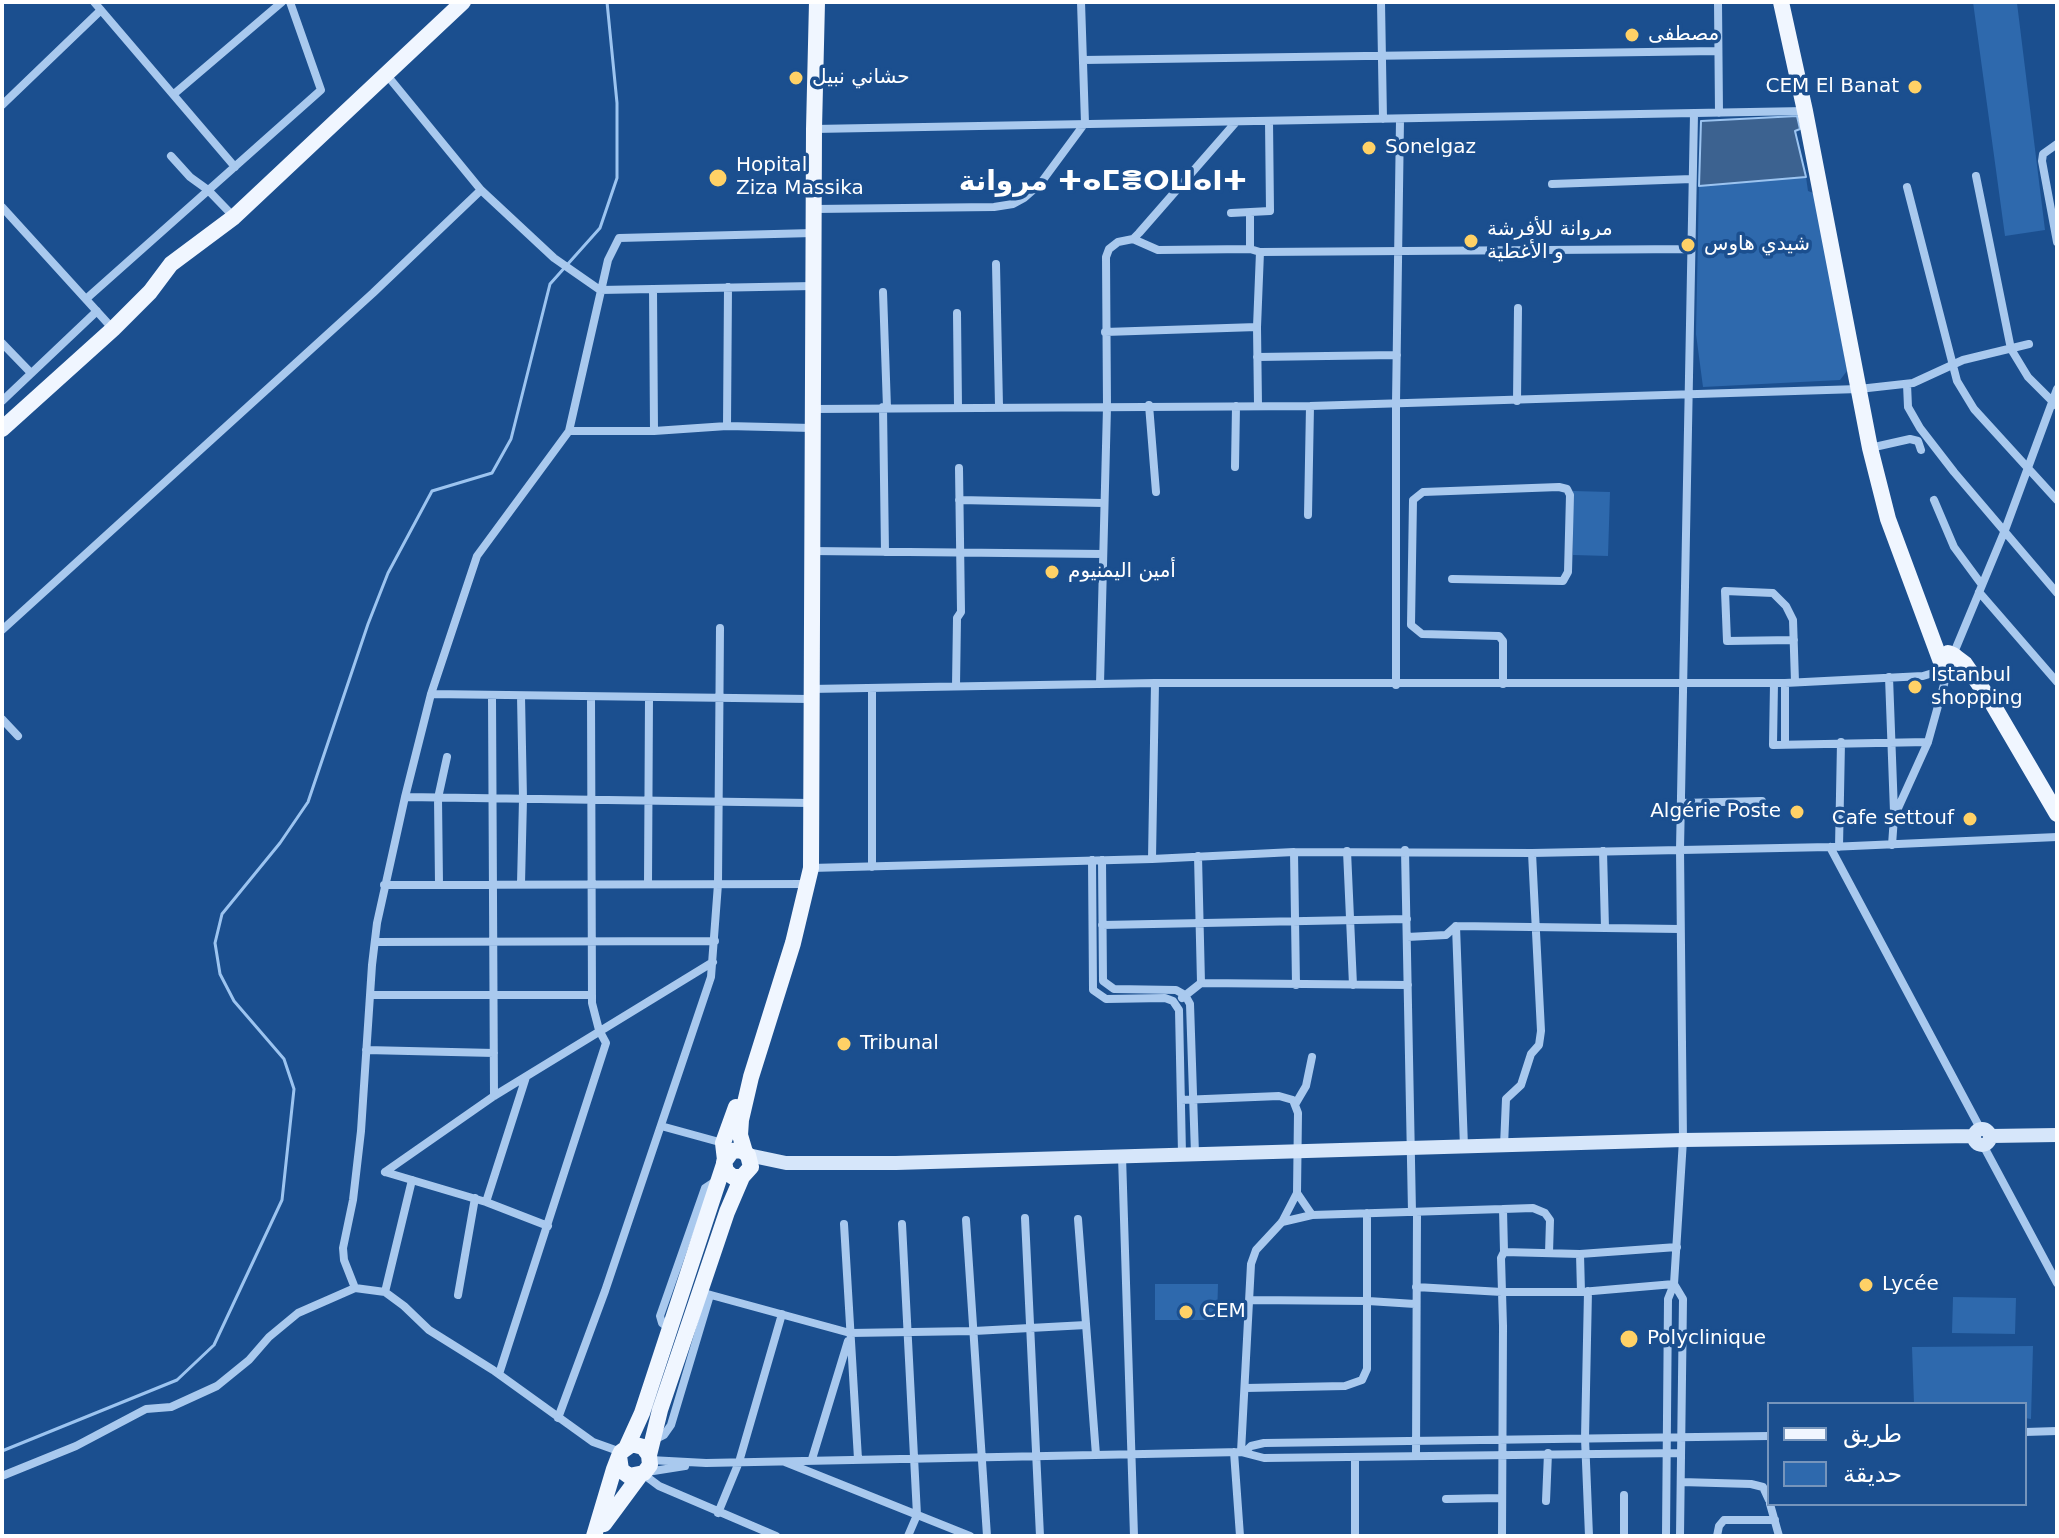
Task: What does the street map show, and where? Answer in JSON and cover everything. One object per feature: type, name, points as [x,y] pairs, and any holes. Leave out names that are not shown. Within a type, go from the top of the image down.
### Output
[{"type":"main road","points":[[2,429],[113,329],[150,292],[171,264],[234,217],[463,2]]},
{"type":"main road","points":[[595,1536],[646,1463],[660,1410],[705,1294],[730,1204],[752,1163],[740,1141],[740,1125],[751,1077],[793,943],[809,876],[817,2]]},
{"type":"main road","points":[[1781,2],[1870,448],[1888,519],[1927,624],[1949,662],[1978,683],[2057,814]]},
{"type":"main road","points":[[595,1536],[622,1451],[639,1423],[670,1329],[722,1162],[732,1116],[751,1077]]},
{"type":"main road","points":[[722,1162],[732,1151],[786,1163],[896,1163],[1683,1140],[2057,1135]]},
{"type":"main road","points":[[722,1162],[729,1175],[744,1176],[786,1163]]},
{"type":"main road","points":[[622,1451],[638,1445],[646,1463]]},
{"type":"main road","points":[[622,1451],[619,1465],[625,1473],[634,1476],[646,1463]]},
{"type":"street","points":[[94,2],[235,167]]},
{"type":"street","points":[[174,94],[282,2]]},
{"type":"street","points":[[86,299],[321,90],[290,2]]},
{"type":"street","points":[[814,209],[994,207],[1013,204],[1040,184],[1085,123],[1081,2]]},
{"type":"street","points":[[1381,2],[1383,119]]},
{"type":"street","points":[[1718,2],[1719,113]]},
{"type":"street","points":[[2,105],[101,10]]},
{"type":"street","points":[[1083,60],[1718,51]]},
{"type":"street","points":[[385,74],[481,190],[554,258],[600,290],[814,286]]},
{"type":"street","points":[[814,129],[1805,111]]},
{"type":"street","points":[[1666,1536],[1668,1299],[1674,1284],[1683,1140],[1680,849],[1694,114]]},
{"type":"street","points":[[1396,685],[1400,120]]},
{"type":"street","points":[[1231,213],[1270,211],[1269,121]]},
{"type":"street","points":[[1133,239],[1236,122]]},
{"type":"street","points":[[2057,144],[2043,154],[2042,161],[2057,242]]},
{"type":"street","points":[[171,156],[234,217]]},
{"type":"street","points":[[1976,176],[2011,349],[2028,377],[2055,403]]},
{"type":"street","points":[[1552,184],[1692,179]]},
{"type":"street","points":[[1907,187],[1957,381],[1974,409],[2057,500]]},
{"type":"street","points":[[2,630],[373,293],[481,190]]},
{"type":"street","points":[[3,210],[113,329]]},
{"type":"street","points":[[1250,213],[1250,249]]},
{"type":"street","points":[[355,1288],[344,1260],[343,1248],[353,1200],[375,942],[384,885],[431,694],[477,556],[569,431],[600,290],[608,260],[619,238],[814,233]]},
{"type":"street","points":[[1100,684],[1107,407],[1106,257],[1109,249],[1118,242],[1133,239],[1158,250],[1250,249],[1260,252],[1691,249]]},
{"type":"street","points":[[1258,405],[1260,252]]},
{"type":"street","points":[[996,264],[999,406]]},
{"type":"street","points":[[727,426],[728,287]]},
{"type":"street","points":[[653,289],[654,431]]},
{"type":"street","points":[[883,292],[885,552]]},
{"type":"street","points":[[1517,401],[1518,308]]},
{"type":"street","points":[[2,401],[97,311]]},
{"type":"street","points":[[957,313],[958,407]]},
{"type":"street","points":[[1105,332],[1257,327]]},
{"type":"street","points":[[2,343],[31,373]]},
{"type":"street","points":[[813,409],[1310,406],[1859,389],[1907,384],[1952,365],[2029,344]]},
{"type":"street","points":[[1257,357],[1397,355]]},
{"type":"street","points":[[1907,384],[1908,407],[1920,428],[2057,593]]},
{"type":"street","points":[[1894,817],[1928,742],[1949,662],[2005,530],[2055,403],[2057,389]]},
{"type":"street","points":[[1149,405],[1156,492]]},
{"type":"street","points":[[1235,467],[1236,406]]},
{"type":"street","points":[[1308,515],[1310,406]]},
{"type":"street","points":[[569,431],[654,431],[727,426],[812,428]]},
{"type":"street","points":[[1870,448],[1910,439],[1918,441],[1921,450]]},
{"type":"street","points":[[956,686],[957,618],[961,612],[959,468]]},
{"type":"street","points":[[1452,579],[1563,581],[1568,572],[1570,495],[1567,489],[1423,492],[1413,500],[1411,625],[1422,634],[1499,636],[1503,641],[1503,684]]},
{"type":"street","points":[[959,500],[1103,503]]},
{"type":"street","points":[[1934,500],[1954,547],[1981,588],[2057,682]]},
{"type":"street","points":[[811,551],[1103,554]]},
{"type":"street","points":[[1785,744],[1794,640],[1793,620],[1786,606],[1773,593],[1725,591],[1727,641],[1794,640]]},
{"type":"street","points":[[558,1418],[711,977],[718,884],[720,628]]},
{"type":"street","points":[[431,694],[719,698],[872,688],[1155,683],[1774,683],[1928,675],[1949,662]]},
{"type":"street","points":[[1889,677],[1894,817],[1892,845]]},
{"type":"street","points":[[1152,859],[1155,683]]},
{"type":"street","points":[[1774,683],[1773,745],[1928,742]]},
{"type":"street","points":[[872,688],[872,867]]},
{"type":"street","points":[[492,696],[494,1096]]},
{"type":"street","points":[[521,696],[521,884]]},
{"type":"street","points":[[499,1374],[606,1043],[599,1030],[592,995],[591,697]]},
{"type":"street","points":[[648,884],[649,698]]},
{"type":"street","points":[[2,719],[18,736]]},
{"type":"street","points":[[1841,742],[1834,847],[2057,1283]]},
{"type":"street","points":[[439,884],[438,798],[447,757]]},
{"type":"street","points":[[405,797],[810,803]]},
{"type":"street","points":[[1681,803],[1762,801]]},
{"type":"street","points":[[384,885],[718,884],[872,867],[1294,852],[1405,850],[1532,853],[1834,847],[2057,837]]},
{"type":"street","points":[[1405,850],[1416,1287],[1416,1456]]},
{"type":"street","points":[[1347,851],[1353,985]]},
{"type":"street","points":[[1603,851],[1605,928]]},
{"type":"street","points":[[1294,852],[1296,985]]},
{"type":"street","points":[[1504,1147],[1506,1099],[1521,1085],[1531,1054],[1539,1045],[1541,1031],[1532,853]]},
{"type":"street","points":[[1198,856],[1201,983]]},
{"type":"street","points":[[1097,860],[1102,925],[1101,976],[1106,985],[1114,989],[1172,989],[1185,995],[1191,1013],[1194,1099],[1189,1154]]},
{"type":"street","points":[[1097,860],[1093,990],[1106,999],[1165,998],[1176,1004],[1180,1016],[1181,1100],[1189,1154]]},
{"type":"street","points":[[1102,925],[1407,919]]},
{"type":"street","points":[[1407,937],[1446,935],[1456,926],[1680,929]]},
{"type":"street","points":[[1456,926],[1464,1147]]},
{"type":"street","points":[[375,942],[715,941]]},
{"type":"street","points":[[548,1226],[475,1198],[385,1172],[494,1096],[713,962]]},
{"type":"street","points":[[1176,1004],[1201,983],[1408,985]]},
{"type":"street","points":[[370,995],[592,995]]},
{"type":"street","points":[[366,1050],[494,1053]]},
{"type":"street","points":[[1240,1536],[1240,1452],[1251,1264],[1256,1250],[1282,1222],[1297,1193],[1296,1103],[1310,1077],[1312,1057]]},
{"type":"street","points":[[486,1202],[526,1077]]},
{"type":"street","points":[[1181,1100],[1284,1096],[1296,1103]]},
{"type":"street","points":[[661,1126],[722,1162]]},
{"type":"street","points":[[1122,1156],[1134,1536]]},
{"type":"street","points":[[385,1292],[412,1180]]},
{"type":"street","points":[[1297,1193],[1312,1215]]},
{"type":"street","points":[[458,1295],[475,1198]]},
{"type":"street","points":[[1282,1222],[1312,1215],[1533,1208],[1545,1213],[1550,1220],[1549,1253]]},
{"type":"street","points":[[1502,1536],[1503,1209]]},
{"type":"street","points":[[1246,1388],[1357,1384],[1367,1369],[1367,1213]]},
{"type":"street","points":[[1025,1218],[1040,1536]]},
{"type":"street","points":[[1078,1219],[1096,1455]]},
{"type":"street","points":[[966,1220],[987,1536]]},
{"type":"street","points":[[844,1224],[858,1459]]},
{"type":"street","points":[[902,1224],[917,1515],[908,1536]]},
{"type":"street","points":[[1504,1252],[1580,1254],[1677,1247]]},
{"type":"street","points":[[1580,1254],[1585,1291],[1589,1536]]},
{"type":"street","points":[[2046,1263],[2057,1258]]},
{"type":"street","points":[[1416,1287],[1502,1292],[1585,1291],[1674,1284]]},
{"type":"street","points":[[1674,1284],[1683,1299],[1680,1536]]},
{"type":"street","points":[[2,1476],[76,1446],[146,1409],[171,1407],[217,1386],[298,1313],[355,1288],[385,1292],[429,1330],[499,1374],[593,1442],[622,1451]]},
{"type":"street","points":[[705,1294],[850,1333],[1086,1325]]},
{"type":"street","points":[[1249,1300],[1415,1304]]},
{"type":"street","points":[[718,1513],[739,1462],[782,1314]]},
{"type":"street","points":[[812,1459],[850,1333]]},
{"type":"street","points":[[2027,1432],[2057,1431]]},
{"type":"street","points":[[1240,1452],[1264,1443],[1767,1436]]},
{"type":"street","points":[[646,1463],[1240,1452],[1259,1458],[1681,1453]]},
{"type":"street","points":[[1546,1501],[1548,1453]]},
{"type":"street","points":[[1355,1457],[1355,1536]]},
{"type":"street","points":[[779,1460],[970,1536]]},
{"type":"street","points":[[646,1463],[706,1463]]},
{"type":"street","points":[[646,1463],[659,1486],[776,1536]]},
{"type":"street","points":[[1681,1482],[1751,1484],[1763,1487],[1767,1496]]},
{"type":"street","points":[[1624,1495],[1624,1536]]},
{"type":"street","points":[[1446,1499],[1502,1498]]},
{"type":"street","points":[[1771,1506],[1779,1536]]},
{"type":"street","points":[[1717,1536],[1724,1520],[1775,1520]]},
{"type":"green space","points":[[1973,2],[2021,2],[2017,3],[2045,230],[2005,236]]},
{"type":"green space","points":[[1806,177],[1808,191],[1816,194],[1847,371],[1840,380],[1703,387],[1696,334],[1699,186]]},
{"type":"green space","points":[[1573,491],[1610,492],[1608,556],[1573,555]]},
{"type":"green space","points":[[1155,1284],[1218,1284],[1217,1320],[1155,1320]]},
{"type":"green space","points":[[1953,1297],[2016,1298],[2015,1334],[1952,1333]]},
{"type":"green space","points":[[2033,1346],[2031,1419],[2027,1418],[2027,1402],[1914,1402],[1912,1347]]},
{"type":"shaded area","points":[[1797,116],[1800,129],[1795,131],[1806,177],[1699,186],[1701,121]]},
{"type":"waterway","points":[[2,1451],[177,1380],[214,1345],[282,1200],[294,1089],[284,1059],[234,1001],[220,974],[215,943],[222,914],[280,843],[308,802],[388,573],[432,491],[492,473],[511,439],[550,284],[600,228],[617,178],[617,103],[607,2]]},
{"type":"place","name":"مصطفى","points":[[1632,35]]},
{"type":"place","name":"حشاني نبيل","points":[[796,78]]},
{"type":"place","name":"CEM El Banat","points":[[1915,87]]},
{"type":"place","name":"Sonelgaz","points":[[1369,148]]},
{"type":"place","name":"Hopital Ziza Massika","points":[[718,178]]},
{"type":"place","name":"مروانة للأفرشة و الأغطية","points":[[1471,241]]},
{"type":"place","name":"شيدي هاوس","points":[[1688,245]]},
{"type":"place","name":"أمين اليمنيوم","points":[[1052,572]]},
{"type":"place","name":"Istanbul shopping","points":[[1915,687]]},
{"type":"place","name":"Algérie Poste","points":[[1797,812]]},
{"type":"place","name":"Cafe settouf","points":[[1970,819]]},
{"type":"place","name":"Tribunal","points":[[844,1044]]},
{"type":"place","name":"Lycée","points":[[1866,1285]]},
{"type":"place","name":"CEM","points":[[1186,1312]]},
{"type":"place","name":"Polyclinique","points":[[1629,1339]]},
{"type":"district","name":"مروانة ⵜⴰⵎⴻⵔⵡⴰⵏⵜ","points":[[1103,183]]}]
